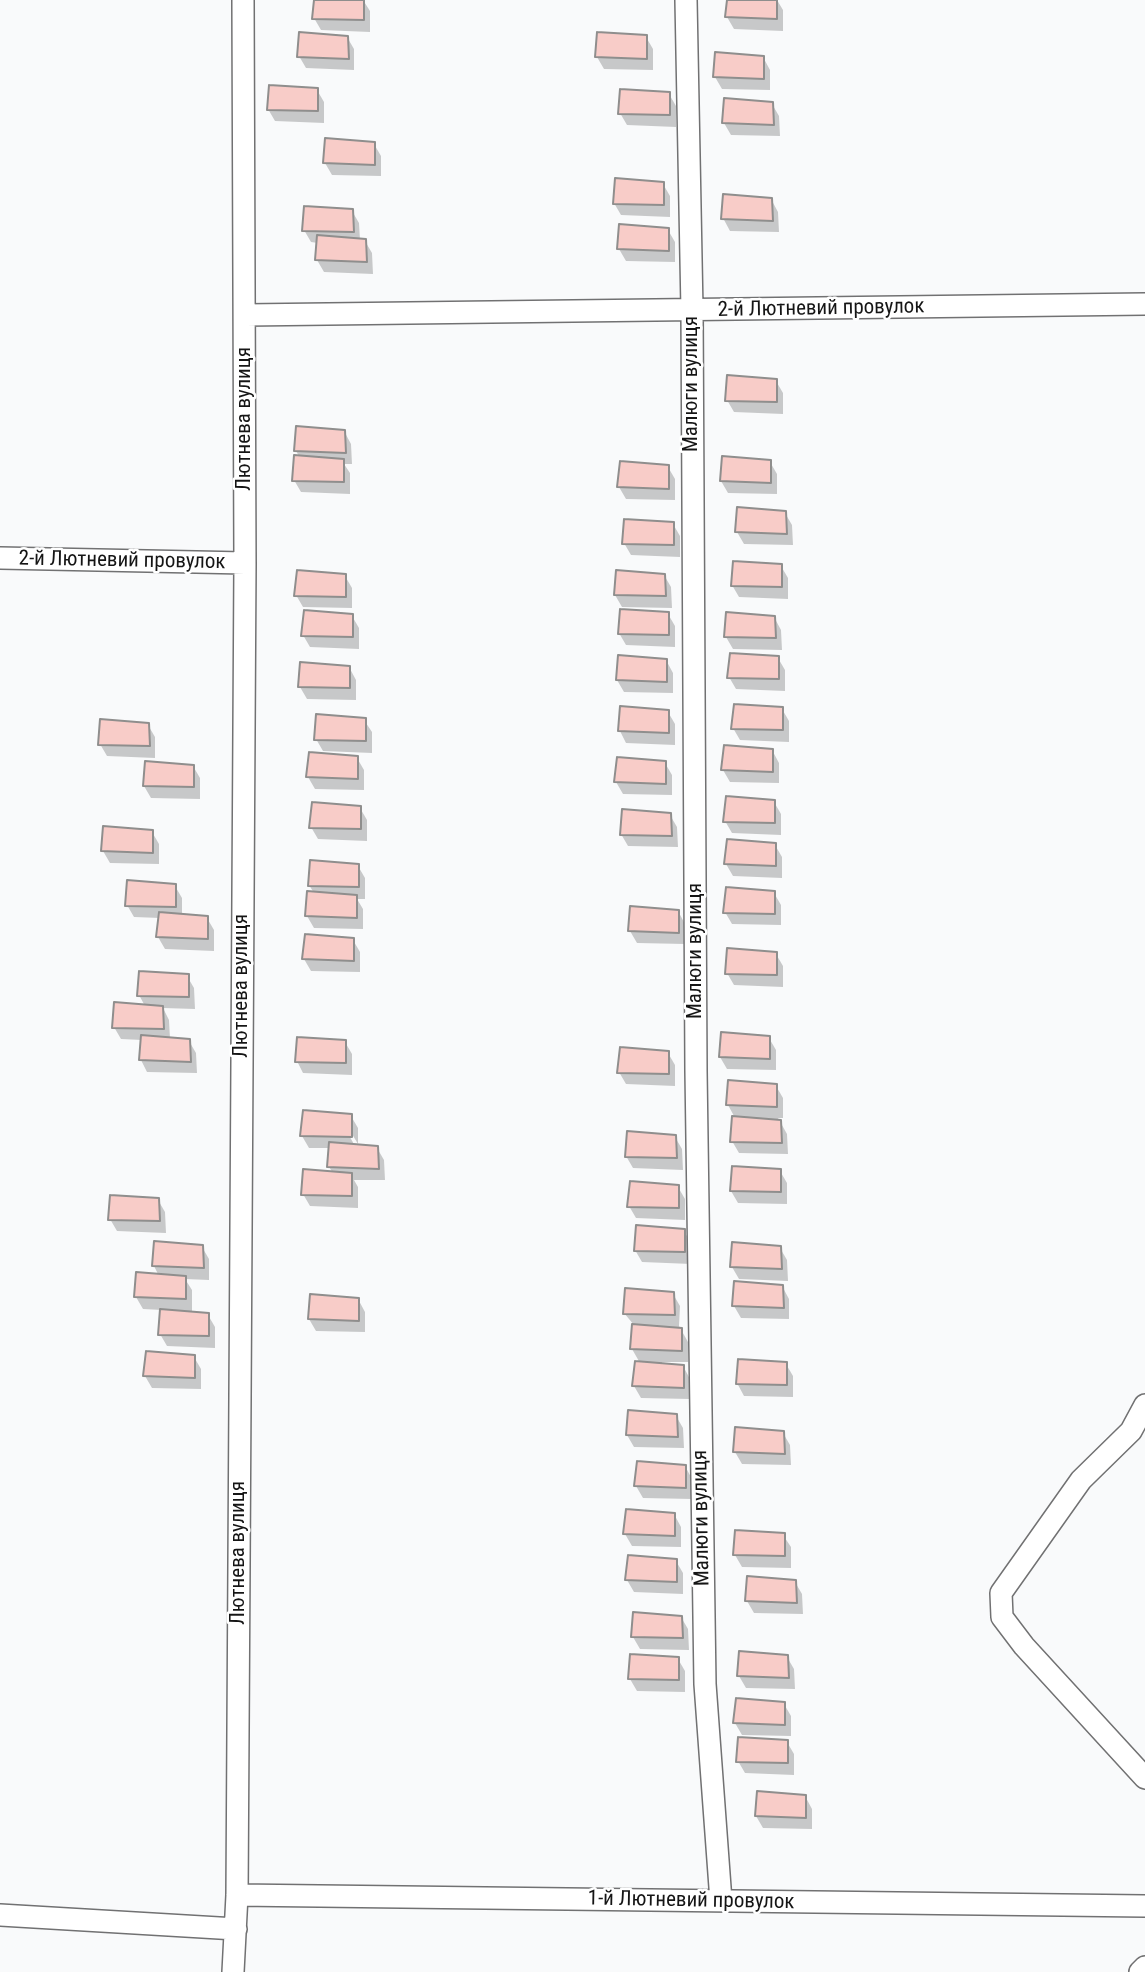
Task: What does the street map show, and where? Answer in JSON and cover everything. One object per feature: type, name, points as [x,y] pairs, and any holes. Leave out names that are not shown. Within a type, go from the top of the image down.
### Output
[{"type":"street","name":"Лютнева вулиця","points":[[233,1972],[237,1895],[245,563],[243,0]]},
{"type":"street","name":"Малюги вулиця","points":[[685,0],[692,310],[696,1057],[705,1684],[721,1901]]},
{"type":"street","name":"2-й Лютневий провулок","points":[[246,315],[1145,304]]},
{"type":"street","name":"2-й Лютневий провулок","points":[[0,558],[245,563]]},
{"type":"street","points":[[1145,1405],[1131,1431],[1081,1480],[1000,1593],[1002,1617],[1024,1646],[1145,1778]]},
{"type":"street","name":"1-й Лютневий провулок","points":[[237,1895],[1145,1906]]},
{"type":"street","points":[[0,1915],[236,1929]]},
{"type":"street","points":[[1140,1972],[1145,1967]]},
{"type":"building","points":[[314,0],[364,0],[364,20],[312,19]]},
{"type":"building","points":[[727,0],[777,0],[777,19],[725,17]]},
{"type":"building","points":[[299,32],[348,36],[349,59],[297,57]]},
{"type":"building","points":[[597,32],[647,35],[647,59],[595,57]]},
{"type":"building","points":[[715,52],[764,56],[764,79],[713,77]]},
{"type":"building","points":[[269,85],[318,88],[318,111],[267,110]]},
{"type":"building","points":[[620,89],[670,92],[670,115],[618,114]]},
{"type":"building","points":[[724,98],[773,102],[774,125],[722,123]]},
{"type":"building","points":[[325,138],[375,142],[375,165],[323,163]]},
{"type":"building","points":[[615,178],[664,182],[664,205],[613,204]]},
{"type":"building","points":[[723,194],[772,198],[773,221],[721,219]]},
{"type":"building","points":[[304,206],[353,209],[354,232],[302,231]]},
{"type":"building","points":[[619,224],[669,228],[669,251],[617,249]]},
{"type":"building","points":[[317,235],[366,239],[367,262],[315,260]]},
{"type":"building","points":[[727,375],[777,379],[777,402],[725,401]]},
{"type":"building","points":[[296,426],[345,430],[346,453],[294,451]]},
{"type":"building","points":[[294,455],[344,459],[344,482],[292,481]]},
{"type":"building","points":[[722,456],[771,460],[771,483],[720,481]]},
{"type":"building","points":[[620,461],[669,465],[669,489],[617,487]]},
{"type":"building","points":[[737,507],[786,511],[787,534],[735,532]]},
{"type":"building","points":[[624,519],[674,522],[674,545],[622,544]]},
{"type":"building","points":[[733,561],[782,564],[782,587],[731,586]]},
{"type":"building","points":[[297,570],[346,574],[346,597],[294,596]]},
{"type":"building","points":[[616,570],[665,574],[666,596],[614,595]]},
{"type":"building","points":[[620,609],[669,612],[669,635],[618,634]]},
{"type":"building","points":[[304,610],[353,614],[353,637],[301,636]]},
{"type":"building","points":[[726,612],[775,616],[776,638],[724,637]]},
{"type":"building","points":[[730,653],[779,656],[779,679],[727,678]]},
{"type":"building","points":[[618,655],[667,659],[667,682],[616,680]]},
{"type":"building","points":[[300,662],[350,666],[350,688],[298,687]]},
{"type":"building","points":[[734,704],[783,707],[783,730],[731,729]]},
{"type":"building","points":[[620,706],[669,710],[669,733],[618,731]]},
{"type":"building","points":[[316,714],[366,718],[366,741],[314,740]]},
{"type":"building","points":[[100,719],[149,723],[150,746],[98,745]]},
{"type":"building","points":[[724,745],[773,749],[773,772],[721,770]]},
{"type":"building","points":[[309,752],[358,756],[358,779],[306,777]]},
{"type":"building","points":[[617,757],[666,761],[666,784],[614,782]]},
{"type":"building","points":[[145,761],[194,765],[194,787],[143,786]]},
{"type":"building","points":[[726,796],[775,800],[775,823],[723,822]]},
{"type":"building","points":[[312,802],[361,806],[361,829],[309,828]]},
{"type":"building","points":[[622,809],[671,813],[672,836],[620,835]]},
{"type":"building","points":[[103,826],[153,830],[153,853],[101,851]]},
{"type":"building","points":[[727,839],[776,843],[776,866],[724,864]]},
{"type":"building","points":[[310,860],[359,864],[359,887],[308,886]]},
{"type":"building","points":[[127,880],[176,884],[176,907],[125,906]]},
{"type":"building","points":[[726,887],[775,891],[775,914],[723,913]]},
{"type":"building","points":[[307,891],[357,895],[357,918],[305,916]]},
{"type":"building","points":[[630,906],[679,910],[679,933],[628,931]]},
{"type":"building","points":[[159,912],[208,916],[208,939],[156,937]]},
{"type":"building","points":[[305,934],[354,938],[354,961],[302,959]]},
{"type":"building","points":[[727,948],[777,952],[777,975],[725,974]]},
{"type":"building","points":[[139,971],[189,974],[189,997],[137,996]]},
{"type":"building","points":[[114,1002],[163,1006],[164,1029],[112,1028]]},
{"type":"building","points":[[721,1032],[770,1036],[770,1059],[719,1057]]},
{"type":"building","points":[[141,1035],[190,1039],[191,1062],[139,1060]]},
{"type":"building","points":[[297,1037],[346,1040],[346,1063],[295,1062]]},
{"type":"building","points":[[620,1047],[669,1051],[669,1074],[617,1073]]},
{"type":"building","points":[[728,1080],[777,1084],[777,1107],[726,1105]]},
{"type":"building","points":[[303,1110],[352,1114],[352,1137],[300,1136]]},
{"type":"building","points":[[732,1116],[781,1120],[782,1143],[730,1142]]},
{"type":"building","points":[[627,1131],[676,1135],[677,1158],[625,1157]]},
{"type":"building","points":[[329,1142],[378,1146],[379,1169],[327,1167]]},
{"type":"building","points":[[732,1166],[781,1169],[781,1192],[730,1191]]},
{"type":"building","points":[[303,1169],[352,1173],[352,1196],[301,1195]]},
{"type":"building","points":[[630,1181],[679,1185],[679,1208],[627,1207]]},
{"type":"building","points":[[110,1195],[159,1198],[160,1221],[108,1220]]},
{"type":"building","points":[[636,1225],[685,1229],[685,1252],[634,1251]]},
{"type":"building","points":[[154,1241],[203,1245],[204,1268],[152,1266]]},
{"type":"building","points":[[732,1242],[781,1246],[782,1269],[730,1267]]},
{"type":"building","points":[[136,1272],[186,1276],[186,1299],[134,1297]]},
{"type":"building","points":[[734,1281],[783,1285],[784,1308],[732,1306]]},
{"type":"building","points":[[625,1288],[674,1292],[675,1315],[623,1314]]},
{"type":"building","points":[[310,1294],[359,1298],[359,1321],[308,1319]]},
{"type":"building","points":[[160,1309],[209,1313],[209,1336],[158,1335]]},
{"type":"building","points":[[632,1324],[682,1328],[682,1351],[630,1349]]},
{"type":"building","points":[[146,1351],[195,1355],[195,1378],[143,1376]]},
{"type":"building","points":[[738,1359],[787,1362],[787,1385],[736,1384]]},
{"type":"building","points":[[635,1361],[684,1365],[684,1388],[632,1386]]},
{"type":"building","points":[[628,1410],[677,1414],[678,1437],[626,1435]]},
{"type":"building","points":[[735,1427],[784,1431],[785,1454],[733,1452]]},
{"type":"building","points":[[637,1461],[686,1465],[686,1488],[634,1486]]},
{"type":"building","points":[[626,1509],[675,1513],[675,1536],[623,1534]]},
{"type":"building","points":[[735,1530],[785,1533],[785,1556],[733,1555]]},
{"type":"building","points":[[628,1555],[677,1559],[677,1582],[625,1580]]},
{"type":"building","points":[[747,1576],[796,1580],[797,1603],[745,1601]]},
{"type":"building","points":[[633,1612],[682,1616],[683,1638],[631,1637]]},
{"type":"building","points":[[739,1651],[788,1655],[789,1678],[737,1676]]},
{"type":"building","points":[[630,1654],[679,1657],[679,1680],[628,1679]]},
{"type":"building","points":[[736,1698],[785,1702],[785,1725],[733,1723]]},
{"type":"building","points":[[738,1737],[788,1740],[788,1763],[736,1762]]},
{"type":"building","points":[[757,1791],[806,1795],[806,1818],[755,1816]]}]
